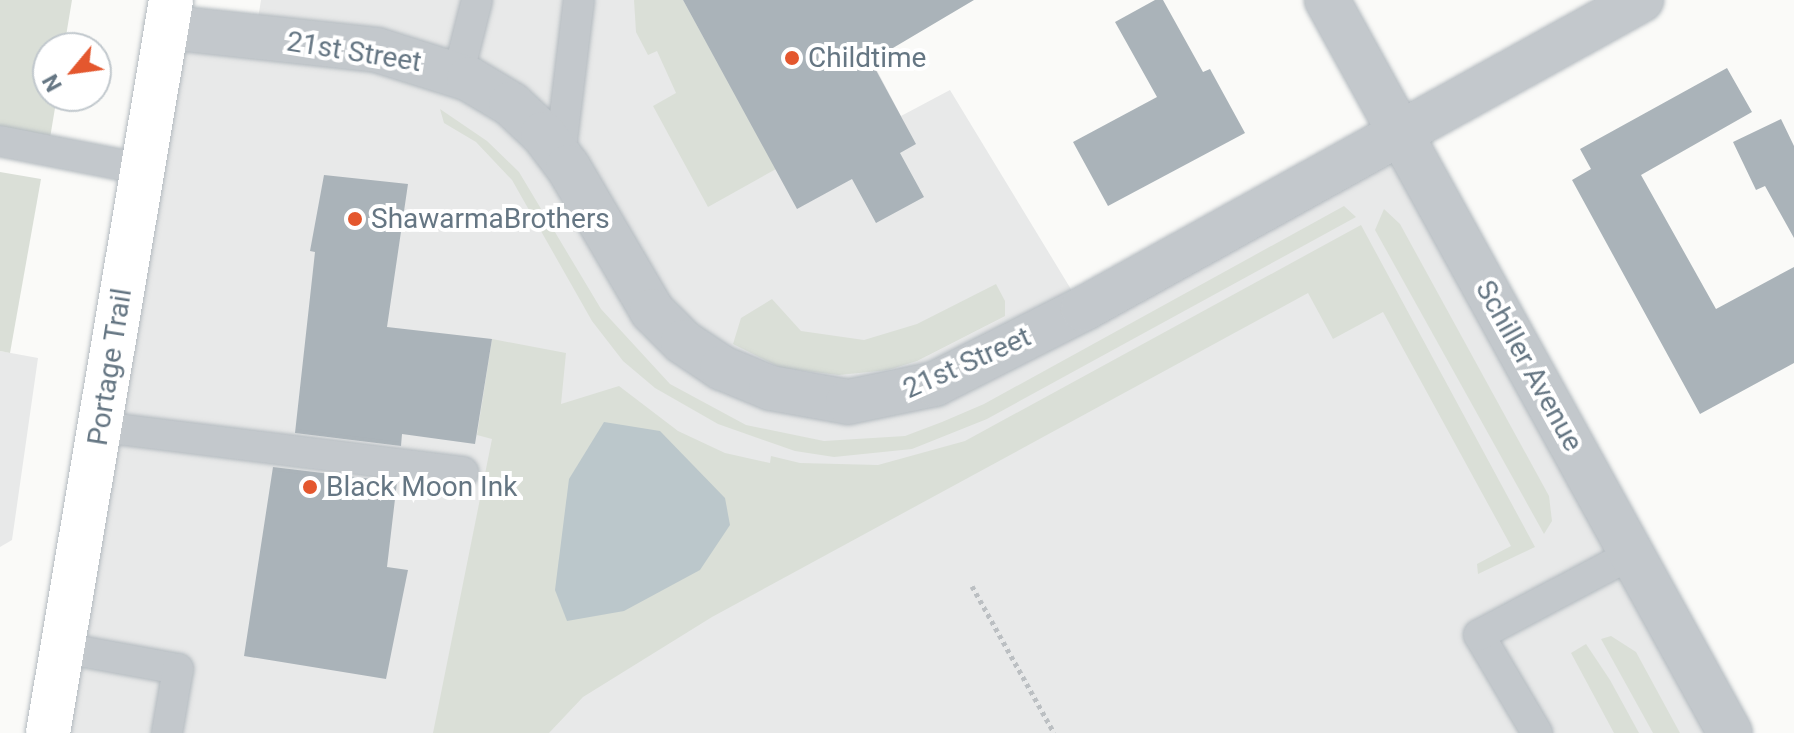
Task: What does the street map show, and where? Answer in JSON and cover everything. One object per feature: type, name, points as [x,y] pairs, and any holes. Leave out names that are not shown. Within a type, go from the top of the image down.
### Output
[{"type":"main road","name":"Portage Trail","points":[[48,733],[168,14]]},
{"type":"street","name":"Schiller Avenue","points":[[1327,0],[1730,733]]},
{"type":"street","name":"21st Street","points":[[168,14],[377,50],[458,75],[511,104],[560,156],[652,311],[683,342],[722,368],[771,388],[848,402],[935,384],[1401,134],[1641,0]]},
{"type":"lane","points":[[458,75],[477,0]]},
{"type":"lane","points":[[560,156],[579,0]]},
{"type":"lane","points":[[0,141],[143,169]]},
{"type":"lane","points":[[101,427],[463,472]]},
{"type":"lane","points":[[1537,733],[1479,635],[1632,554]]},
{"type":"lane","points":[[63,648],[178,669],[167,733]]},
{"type":"path","points":[[972,586],[1054,733]]},
{"type":"shaded area","points":[[0,0],[72,0],[67,32],[32,32],[32,112],[54,112],[48,150],[0,140]]},
{"type":"shaded area","points":[[261,0],[840,0],[901,116],[950,90],[1083,309],[1401,134],[1730,733],[48,733],[166,27],[255,37]]},
{"type":"shaded area","points":[[634,0],[683,0],[776,169],[708,207],[653,106],[676,93],[657,51],[648,55],[636,32]]},
{"type":"shaded area","points":[[440,109],[487,141],[519,172],[601,309],[670,384],[746,425],[824,441],[905,436],[942,422],[984,404],[1344,206],[1356,217],[987,419],[912,449],[834,457],[795,451],[718,424],[655,388],[623,361],[592,321],[512,180],[476,142],[444,123]]},
{"type":"shaded area","points":[[0,172],[41,179],[10,353],[0,351]]},
{"type":"shaded area","points":[[1384,209],[1400,224],[1549,496],[1552,521],[1544,534],[1375,230]]},
{"type":"shaded area","points":[[1361,225],[1535,547],[1478,574],[1477,564],[1511,546],[1383,312],[1333,339],[1308,293],[712,617],[583,697],[549,733],[433,733],[492,439],[477,435],[492,339],[566,353],[561,404],[619,386],[678,431],[725,453],[770,463],[771,456],[800,463],[878,465],[965,441]]},
{"type":"shaded area","points":[[996,284],[1005,301],[1005,316],[917,361],[888,370],[839,375],[781,368],[733,344],[741,318],[772,299],[801,331],[864,340],[917,324]]},
{"type":"shaded area","points":[[0,351],[38,358],[12,540],[0,547]]},
{"type":"shaded area","points":[[604,422],[660,431],[725,498],[730,525],[700,570],[624,611],[567,621],[555,590],[569,479]]},
{"type":"shaded area","points":[[1611,636],[1636,652],[1680,733],[1653,733],[1601,639]]},
{"type":"shaded area","points":[[1586,644],[1639,733],[1614,733],[1571,653]]},
{"type":"building","name":"Childtime","points":[[683,0],[974,0],[871,61],[916,144],[900,153],[924,197],[876,223],[852,179],[797,209]]},
{"type":"building","points":[[1155,0],[1163,0],[1203,72],[1210,69],[1245,133],[1108,206],[1073,142],[1157,97],[1115,22]]},
{"type":"building","points":[[1727,68],[1752,112],[1641,175],[1716,309],[1794,267],[1794,363],[1700,414],[1572,180],[1591,169],[1580,149]]},
{"type":"building","points":[[1781,119],[1794,146],[1794,238],[1765,186],[1756,190],[1733,142]]},
{"type":"building","points":[[324,175],[408,184],[387,327],[492,339],[475,444],[402,434],[401,446],[295,433],[315,252],[310,251]]},
{"type":"building","points":[[273,467],[397,482],[387,567],[408,570],[386,679],[244,656]]},
{"type":"place","name":"Childtime","points":[[792,58]]},
{"type":"place","name":"ShawarmaBrothers","points":[[355,219]]},
{"type":"place","name":"Black Moon Ink","points":[[310,487]]}]
